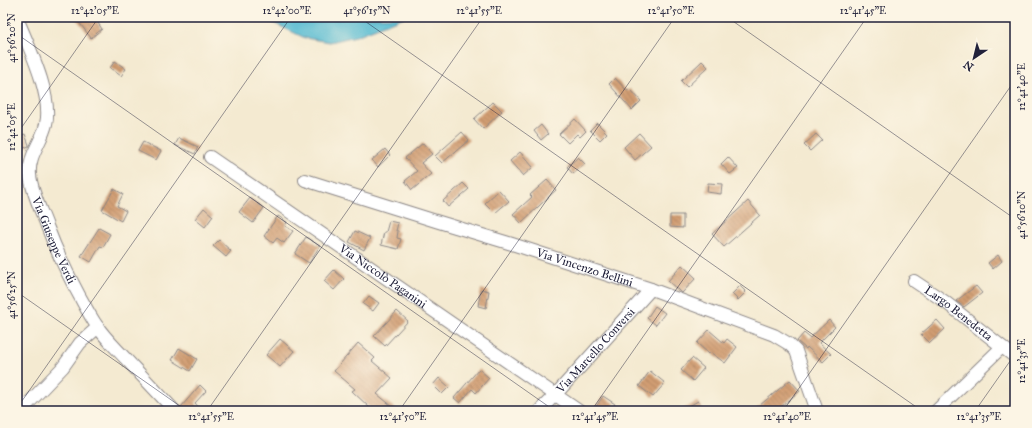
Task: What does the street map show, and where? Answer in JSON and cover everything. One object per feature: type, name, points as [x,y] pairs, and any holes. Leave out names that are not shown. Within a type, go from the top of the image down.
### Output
[{"type":"street","name":"Via Giuseppe Verdi","points":[[17,18],[38,70],[47,102],[48,112],[46,124],[43,134],[32,156],[30,166],[31,184],[52,238],[63,263],[98,327],[108,340],[175,411]]},
{"type":"street","name":"Via Niccolò Paganini","points":[[210,157],[579,411]]},
{"type":"street","name":"Via Vincenzo Bellini","points":[[305,180],[651,289],[774,335],[789,344],[796,351],[817,411]]},
{"type":"street","name":"Largo Benedetta","points":[[914,281],[944,301],[1015,357]]},
{"type":"street","name":"Via Marcello Conversi","points":[[539,411],[651,289]]},
{"type":"street","points":[[21,411],[63,367],[80,343],[98,327]]},
{"type":"street","points":[[936,411],[1002,347]]},
{"type":"water","points":[[261,17],[404,17],[356,36],[330,42],[305,38]]},
{"type":"building","points":[[75,17],[94,17],[102,29],[91,38]]},
{"type":"building","points":[[115,61],[126,69],[121,76],[110,68]]},
{"type":"building","points":[[702,61],[708,67],[687,87],[681,81]]},
{"type":"building","points":[[615,78],[627,91],[630,89],[641,101],[632,110],[609,84]]},
{"type":"building","points":[[493,102],[502,111],[483,129],[474,119]]},
{"type":"building","points":[[575,119],[586,131],[580,137],[577,134],[568,143],[559,134]]},
{"type":"building","points":[[597,123],[607,133],[600,140],[590,130]]},
{"type":"building","points":[[541,125],[548,134],[541,140],[534,131]]},
{"type":"building","points":[[462,132],[469,140],[442,163],[435,156]]},
{"type":"building","points":[[639,133],[651,146],[635,160],[624,147]]},
{"type":"building","points":[[25,134],[29,146],[19,150],[17,146],[17,137]]},
{"type":"building","points":[[816,134],[822,140],[810,151],[804,145]]},
{"type":"building","points":[[179,138],[198,147],[195,154],[175,145]]},
{"type":"building","points":[[143,142],[161,151],[156,160],[138,151]]},
{"type":"building","points":[[423,143],[432,154],[421,163],[431,174],[412,190],[405,181],[417,171],[405,158]]},
{"type":"building","points":[[385,149],[390,155],[378,167],[372,160]]},
{"type":"building","points":[[520,152],[533,167],[523,176],[510,161]]},
{"type":"building","points":[[578,157],[585,164],[573,174],[567,167]]},
{"type":"building","points":[[728,157],[738,168],[730,174],[721,164]]},
{"type":"building","points":[[547,180],[556,190],[521,223],[513,214],[532,197],[530,195]]},
{"type":"building","points":[[463,183],[469,189],[448,207],[443,201]]},
{"type":"building","points":[[708,183],[722,184],[721,194],[707,192]]},
{"type":"building","points":[[114,189],[123,194],[117,206],[126,211],[121,221],[102,210]]},
{"type":"building","points":[[499,190],[509,201],[495,213],[485,203]]},
{"type":"building","points":[[250,198],[264,208],[253,223],[239,212]]},
{"type":"building","points":[[748,201],[760,215],[724,247],[712,234]]},
{"type":"building","points":[[204,208],[213,216],[205,227],[195,219]]},
{"type":"building","points":[[670,215],[683,215],[683,228],[670,227]]},
{"type":"building","points":[[278,216],[287,222],[285,226],[293,231],[284,243],[277,238],[273,243],[264,236]]},
{"type":"building","points":[[389,221],[398,223],[396,231],[398,231],[397,238],[401,239],[398,249],[381,245],[384,232],[386,232]]},
{"type":"building","points":[[99,228],[110,234],[103,247],[100,246],[91,262],[81,256]]},
{"type":"building","points":[[355,231],[370,238],[364,250],[349,242]]},
{"type":"building","points":[[306,237],[320,246],[309,263],[295,254]]},
{"type":"building","points":[[219,240],[231,251],[226,257],[213,246]]},
{"type":"building","points":[[998,255],[1002,261],[993,269],[988,263]]},
{"type":"building","points":[[682,265],[696,278],[682,293],[668,281]]},
{"type":"building","points":[[334,270],[344,279],[334,290],[324,281]]},
{"type":"building","points":[[740,286],[746,292],[738,300],[732,294]]},
{"type":"building","points":[[976,286],[982,293],[964,307],[956,301]]},
{"type":"building","points":[[481,289],[489,291],[486,308],[478,306]]},
{"type":"building","points":[[369,296],[379,303],[373,311],[363,304]]},
{"type":"building","points":[[655,306],[665,313],[656,325],[647,318]]},
{"type":"building","points":[[397,311],[408,321],[385,346],[374,336]]},
{"type":"building","points":[[829,320],[835,327],[819,343],[831,354],[823,362],[807,347],[806,349],[797,341],[804,333],[810,338]]},
{"type":"building","points":[[937,320],[945,329],[930,343],[921,334]]},
{"type":"building","points":[[709,330],[724,343],[727,339],[737,347],[725,363],[710,352],[709,354],[697,343]]},
{"type":"building","points":[[280,339],[294,351],[280,367],[266,355]]},
{"type":"building","points":[[358,343],[375,358],[372,361],[392,378],[377,394],[398,411],[368,411],[370,408],[352,391],[355,389],[334,371]]},
{"type":"building","points":[[179,348],[197,359],[190,371],[172,360]]},
{"type":"building","points":[[692,358],[704,368],[693,381],[681,370]]},
{"type":"building","points":[[479,369],[489,378],[476,393],[472,389],[460,403],[454,398]]},
{"type":"building","points":[[650,371],[665,383],[653,397],[639,386]]},
{"type":"building","points":[[439,378],[449,387],[442,394],[433,385]]},
{"type":"building","points":[[790,380],[800,391],[776,411],[753,411]]},
{"type":"building","points":[[200,385],[206,391],[195,403],[202,411],[184,411],[181,407]]},
{"type":"building","points":[[603,396],[615,404],[610,411],[593,411]]},
{"type":"building","points":[[698,401],[702,408],[698,411],[680,411]]}]
